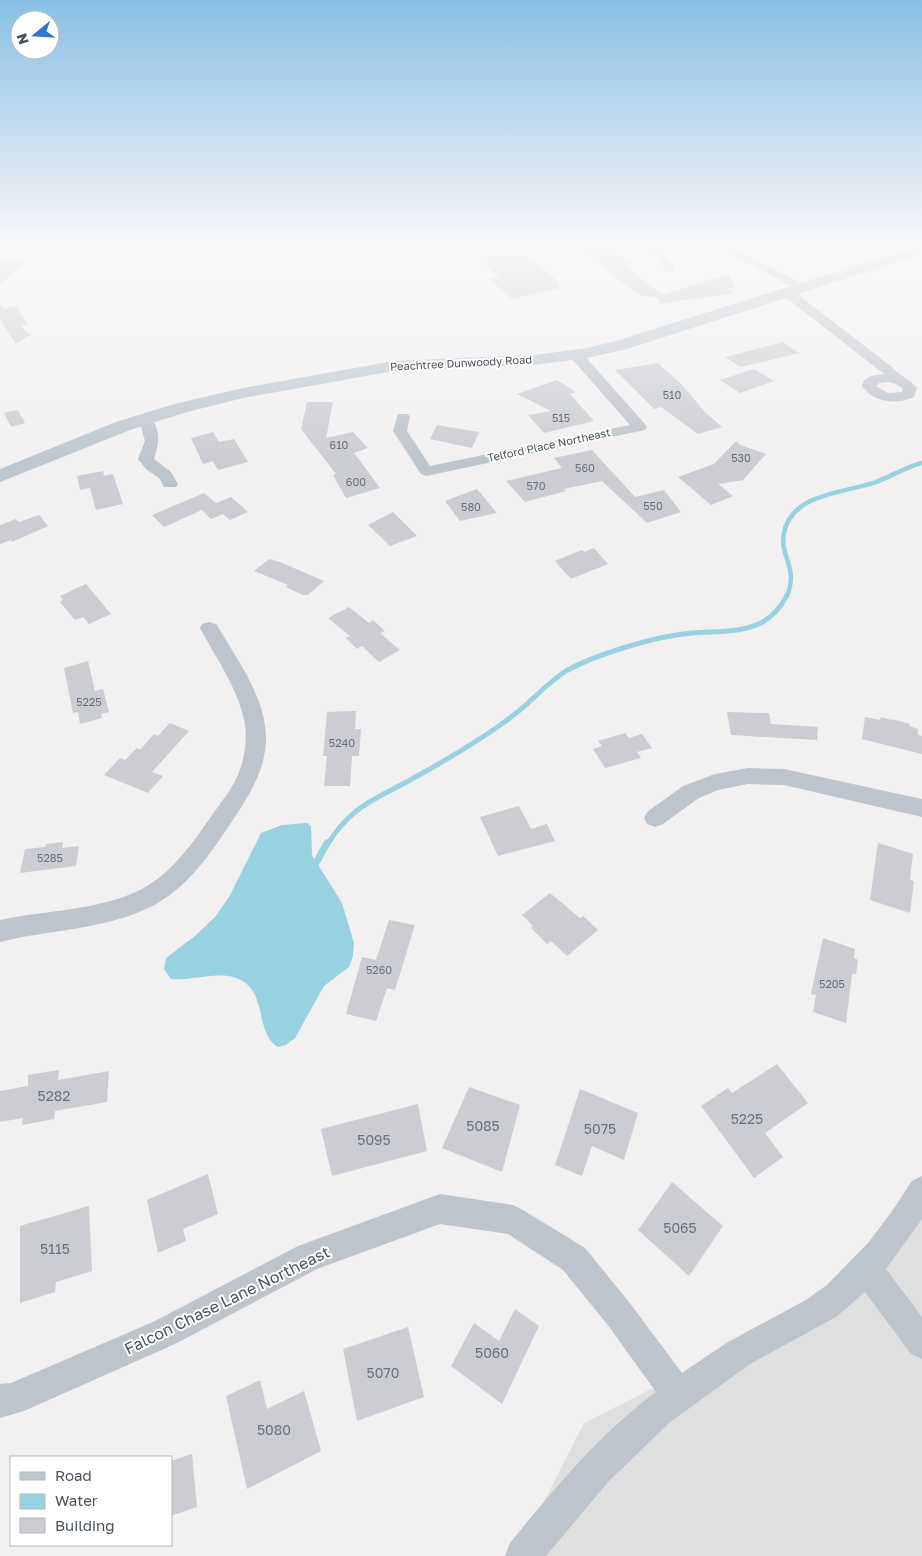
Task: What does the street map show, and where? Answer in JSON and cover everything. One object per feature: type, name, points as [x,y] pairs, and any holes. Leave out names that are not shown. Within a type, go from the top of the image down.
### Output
[{"type":"main road","name":"Peachtree Dunwoody Road","points":[[0,476],[88,439],[181,408],[243,394],[362,370],[419,364],[535,360],[576,355],[620,345],[713,316]]},
{"type":"street","points":[[824,316],[895,379]]},
{"type":"street","name":"Telford Place Northeast","points":[[403,417],[400,431],[426,471],[640,427],[576,355]]},
{"type":"street","points":[[146,420],[152,441],[146,460],[148,464],[164,473],[170,484]]},
{"type":"street","points":[[0,931],[112,910],[135,904],[162,889],[198,853],[241,791],[252,766],[256,743],[255,722],[250,706],[209,628]]},
{"type":"street","points":[[655,818],[691,792],[715,782],[748,776],[784,777],[922,808]]},
{"type":"street","points":[[523,1556],[572,1494],[624,1441],[678,1395],[738,1354],[826,1305],[854,1283],[912,1209],[922,1191]]},
{"type":"street","name":"Falcon Chase Lane Northeast","points":[[0,1401],[12,1398],[164,1333],[309,1257],[440,1208],[513,1220],[574,1259],[618,1313],[678,1395]]},
{"type":"street","points":[[866,1267],[922,1343]]},
{"type":"shaded area","points":[[922,1196],[922,1556],[516,1556],[584,1423],[801,1313]]},
{"type":"water","points":[[307,823],[311,826],[312,855],[342,903],[354,943],[353,956],[349,967],[324,986],[295,1038],[286,1045],[278,1047],[270,1040],[257,1000],[245,982],[225,976],[171,979],[164,969],[166,958],[195,936],[216,916],[229,897],[261,833],[282,825]]},
{"type":"building","points":[[0,316],[22,316],[27,324],[21,326],[30,335],[16,344],[0,319]]},
{"type":"building","points":[[783,342],[799,353],[741,367],[725,357]]},
{"type":"building","points":[[658,363],[722,427],[698,434],[661,407],[654,409],[615,370]]},
{"type":"building","points":[[754,369],[774,381],[740,393],[720,380]]},
{"type":"building","points":[[557,380],[576,392],[570,394],[594,421],[544,433],[528,415],[551,411],[517,394]]},
{"type":"building","points":[[307,402],[333,402],[326,438],[353,432],[368,448],[354,453],[380,488],[346,498],[333,475],[336,474],[301,429]]},
{"type":"building","points":[[18,410],[25,423],[11,427],[4,413]]},
{"type":"building","points":[[437,425],[479,432],[472,448],[430,439]]},
{"type":"building","points":[[213,432],[219,442],[234,439],[248,462],[218,470],[213,461],[203,464],[191,438]]},
{"type":"building","points":[[736,441],[740,445],[766,454],[743,480],[718,484],[733,496],[711,505],[678,477],[714,464]]},
{"type":"building","points":[[592,450],[635,497],[664,490],[681,512],[647,523],[602,481],[564,489],[566,491],[525,502],[506,481],[562,468],[554,458]]},
{"type":"building","points":[[103,471],[104,476],[113,474],[123,504],[96,510],[90,488],[80,490],[77,476]]},
{"type":"building","points":[[477,489],[497,513],[460,521],[445,501]]},
{"type":"building","points":[[204,493],[216,503],[231,497],[248,512],[230,520],[223,514],[211,519],[202,510],[164,527],[152,515]]},
{"type":"building","points":[[393,512],[417,536],[390,546],[368,525]]},
{"type":"building","points":[[39,515],[48,526],[12,542],[11,540],[0,544],[0,525],[16,519],[19,522]]},
{"type":"building","points":[[594,548],[608,564],[571,579],[555,561],[582,550],[584,552]]},
{"type":"building","points":[[269,559],[324,581],[308,595],[303,595],[286,587],[288,585],[254,571]]},
{"type":"building","points":[[86,584],[111,614],[89,624],[83,617],[75,620],[60,602],[63,600],[60,596]]},
{"type":"building","points":[[349,607],[369,623],[373,620],[385,631],[380,633],[400,650],[379,662],[362,646],[357,649],[346,638],[350,636],[328,618]]},
{"type":"building","points":[[88,661],[95,691],[103,689],[109,712],[101,714],[102,718],[80,724],[78,712],[73,713],[64,668]]},
{"type":"building","points":[[356,711],[355,729],[361,729],[359,756],[352,756],[350,786],[324,786],[327,756],[323,756],[327,712]]},
{"type":"building","points":[[727,712],[769,713],[771,724],[818,727],[817,740],[731,735]]},
{"type":"building","points":[[865,717],[880,720],[881,717],[891,719],[910,724],[909,726],[918,729],[918,735],[922,736],[922,754],[862,739]]},
{"type":"building","points":[[170,723],[189,731],[152,772],[163,776],[148,793],[104,775],[120,758],[125,760],[137,748],[140,750],[154,734],[158,736]]},
{"type":"building","points":[[625,733],[629,738],[642,734],[652,748],[637,752],[641,758],[605,768],[593,749],[602,746],[598,741]]},
{"type":"building","points":[[519,806],[531,829],[547,824],[555,841],[498,856],[480,817]]},
{"type":"building","points":[[63,842],[62,848],[79,846],[76,866],[20,873],[25,849],[45,847],[46,844]]},
{"type":"building","points":[[878,843],[913,854],[910,880],[914,881],[910,913],[870,900]]},
{"type":"building","points":[[550,893],[580,918],[583,916],[598,930],[567,956],[551,941],[547,944],[531,928],[533,926],[522,915]]},
{"type":"building","points":[[389,920],[415,925],[395,990],[387,988],[376,1021],[346,1014],[362,957],[376,960]]},
{"type":"building","points":[[823,938],[855,949],[854,958],[858,960],[856,974],[852,974],[846,1023],[813,1012],[816,995],[811,994]]},
{"type":"building","points":[[777,1064],[808,1103],[765,1133],[783,1157],[754,1178],[701,1106],[728,1088],[732,1093]]},
{"type":"building","points":[[59,1070],[58,1080],[109,1071],[107,1102],[55,1111],[54,1119],[22,1125],[23,1118],[0,1122],[0,1091],[28,1086],[28,1075]]},
{"type":"building","points":[[469,1087],[520,1105],[502,1172],[442,1148]]},
{"type":"building","points":[[580,1089],[638,1113],[624,1160],[592,1146],[582,1176],[555,1165]]},
{"type":"building","points":[[418,1104],[427,1151],[332,1176],[321,1129]]},
{"type":"building","points":[[208,1174],[218,1214],[183,1229],[186,1241],[158,1253],[147,1200]]},
{"type":"building","points":[[672,1182],[723,1226],[689,1276],[638,1230]]},
{"type":"building","points":[[89,1206],[92,1271],[56,1282],[55,1292],[20,1303],[20,1226]]},
{"type":"building","points":[[515,1309],[539,1326],[502,1404],[451,1366],[474,1323],[499,1341]]},
{"type":"building","points":[[408,1327],[424,1397],[357,1421],[343,1349]]},
{"type":"building","points":[[260,1380],[267,1409],[304,1391],[321,1451],[247,1489],[226,1396]]},
{"type":"building","points":[[192,1454],[197,1507],[172,1516],[172,1461]]},
{"type":"waterway","points":[[787,596],[791,577],[783,541],[789,520],[797,510],[808,502],[821,497],[876,482],[922,463]]},
{"type":"waterway","points":[[327,845],[345,821],[364,805],[443,762],[483,737],[515,714],[566,671],[621,648],[653,640],[692,633],[733,630],[758,624],[769,618],[779,608],[787,595]]},
{"type":"waterway","points":[[316,863],[327,843]]}]
